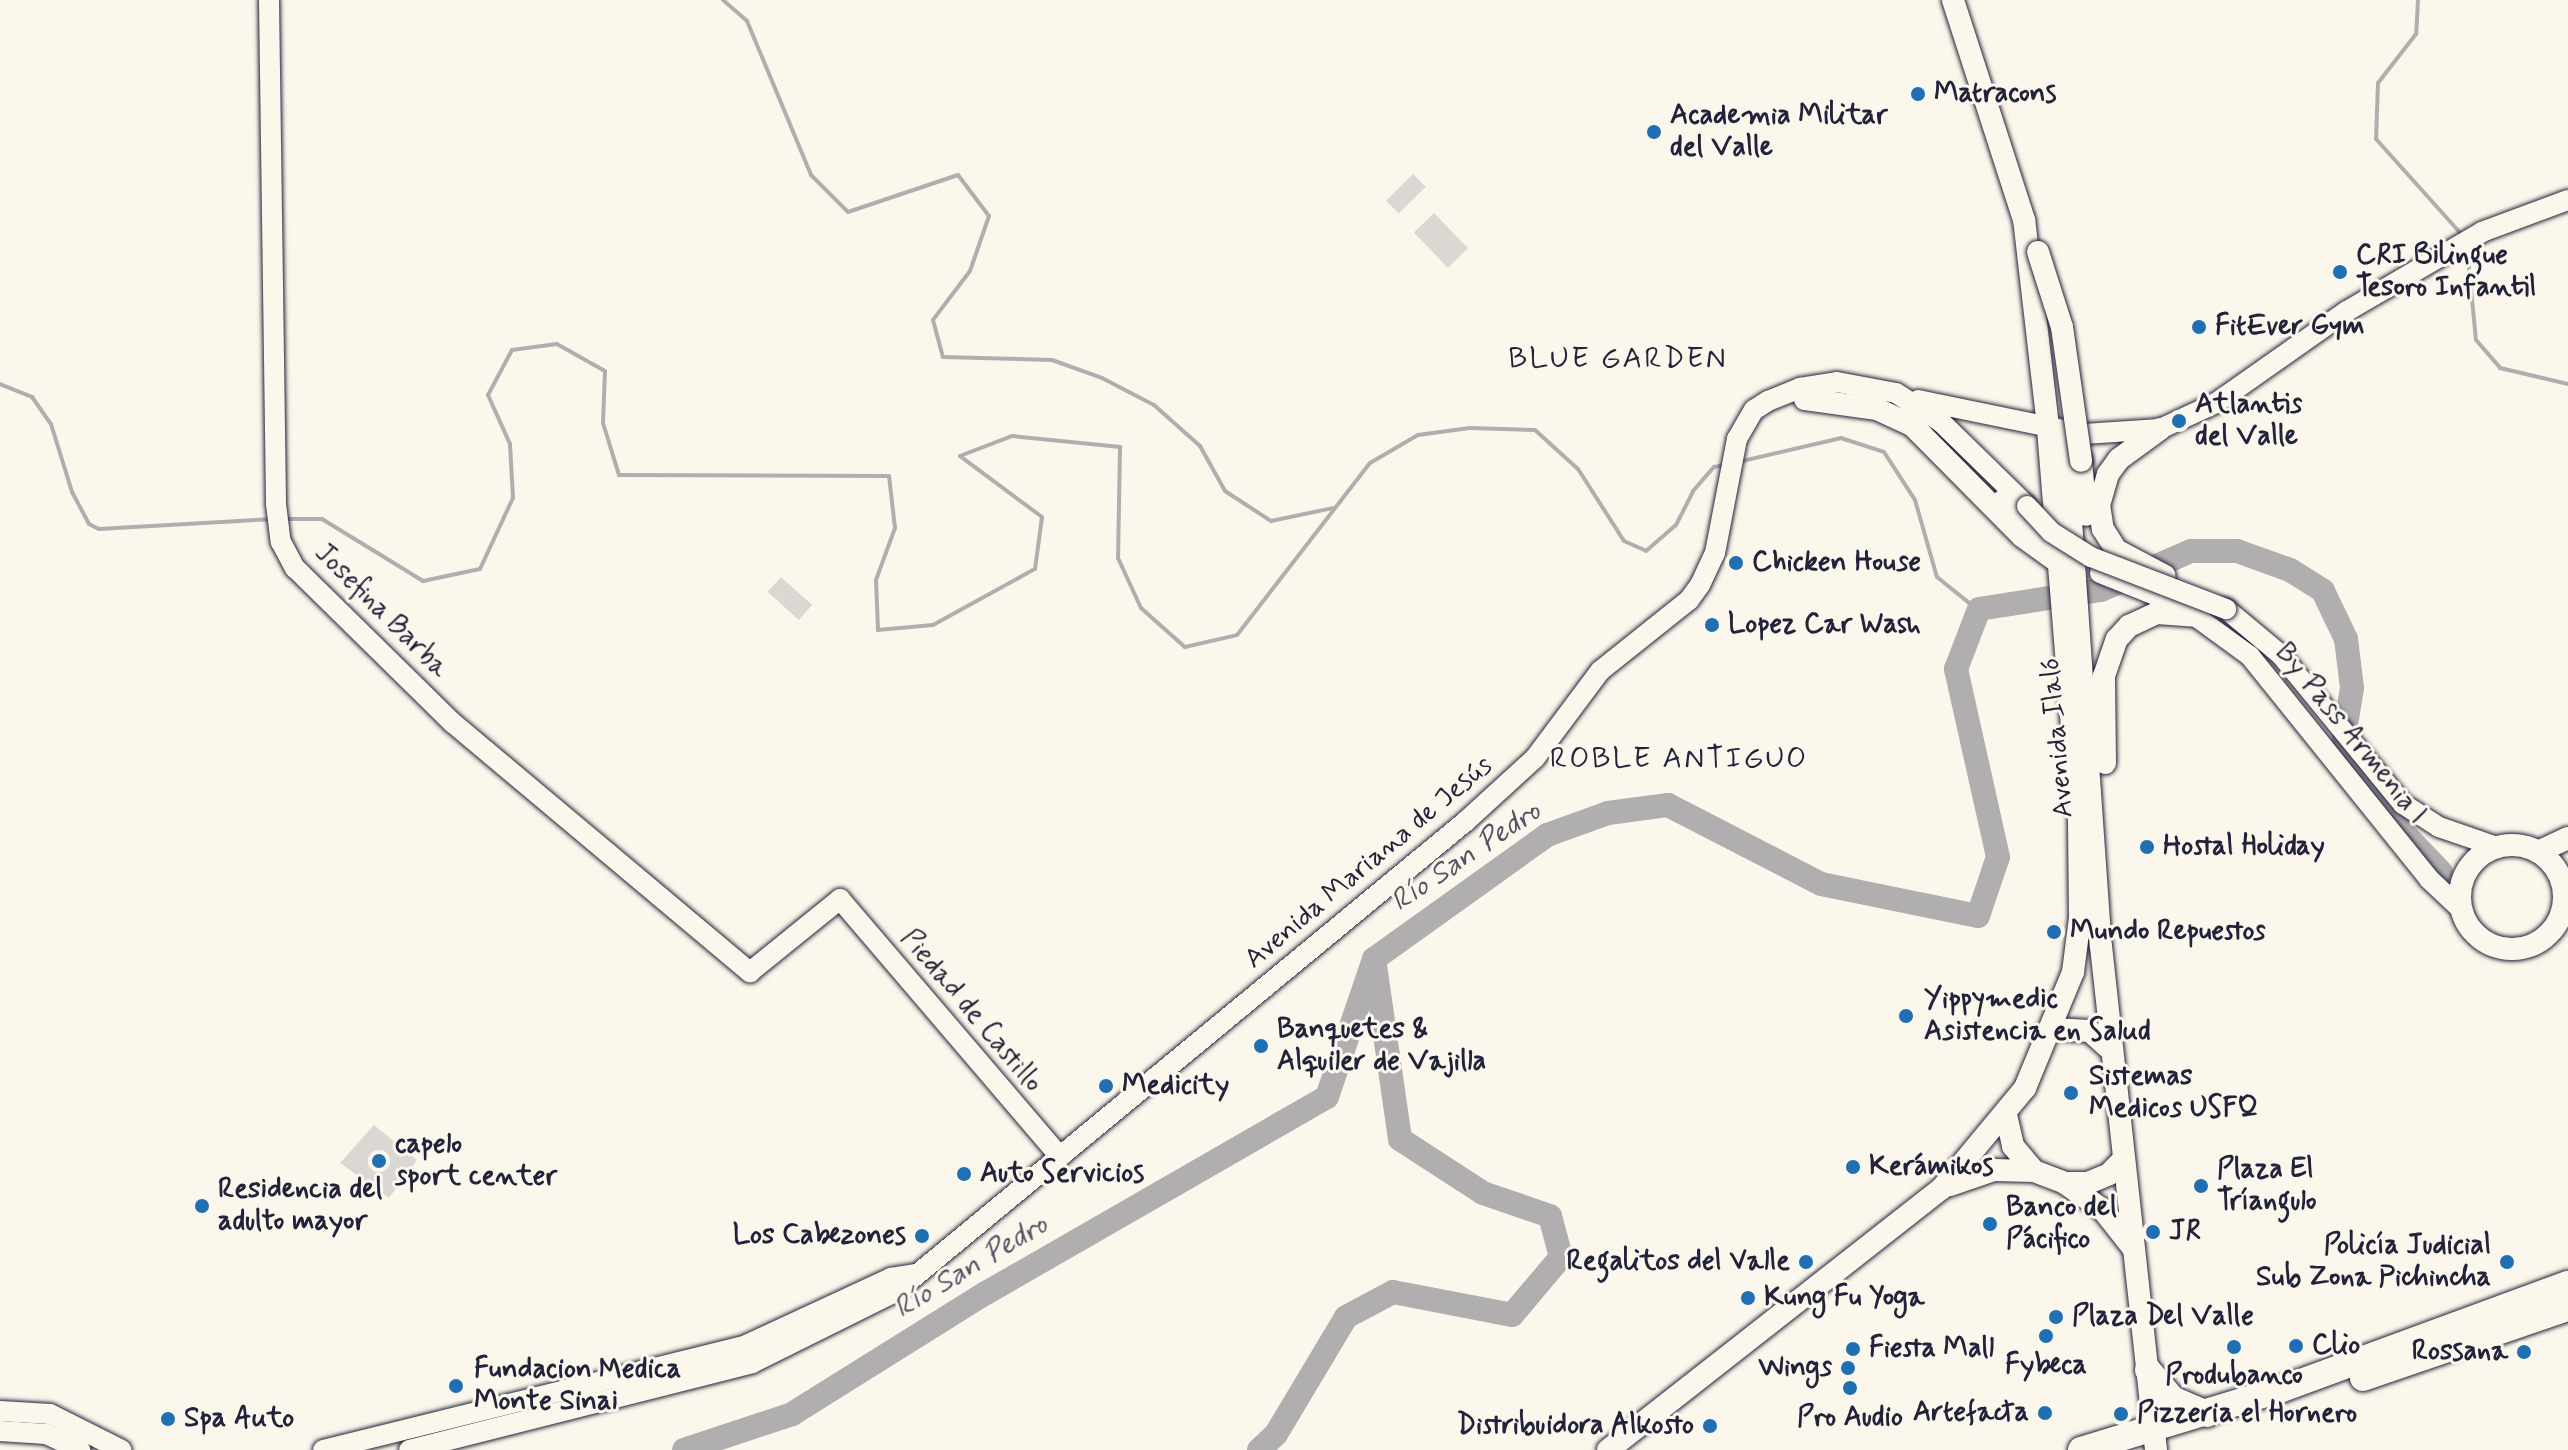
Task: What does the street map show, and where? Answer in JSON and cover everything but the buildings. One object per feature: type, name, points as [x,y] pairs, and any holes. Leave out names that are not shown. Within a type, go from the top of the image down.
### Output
[{"type":"highway","points":[[2152,1444],[2207,1414],[2568,1284]]},
{"type":"highway","points":[[2081,1450],[2152,1444],[2568,1308]]},
{"type":"highway","points":[[2148,1370],[2172,1399],[2207,1414]]},
{"type":"main road","name":"Avenida Ilaló","points":[[1953,0],[2024,220],[2072,640],[2111,1050]]},
{"type":"main road","points":[[2024,220],[2038,252],[2062,327],[2087,516],[2099,546],[2120,569]]},
{"type":"main road","points":[[1805,399],[1877,409],[1912,425],[2022,536],[2064,570]]},
{"type":"main road","points":[[2160,429],[2126,453],[2108,474],[2099,505],[2103,529],[2127,560],[2226,609]]},
{"type":"main road","points":[[2099,906],[2107,835],[2103,704],[2106,662],[2129,626],[2157,613],[2199,616]]},
{"type":"main road","name":"Avenida Ilaló","points":[[2052,1029],[2073,972],[2080,918],[2080,829],[2072,640]]},
{"type":"main road","points":[[2538,852],[2568,838]]},
{"type":"main road","points":[[2518,845],[2538,852],[2558,873],[2566,889],[2558,922],[2536,943],[2522,948],[2491,945],[2478,937],[2462,910],[2464,879],[2471,865],[2497,847],[2518,845]]},
{"type":"main road","points":[[1608,1450],[1942,1188],[2006,1115],[2025,1088],[2052,1029],[2090,1031],[2111,1050],[2148,1370],[2152,1444]]},
{"type":"main road","points":[[2006,1115],[2013,1146],[2034,1171]]},
{"type":"main road","points":[[2065,1183],[2099,1179],[2124,1159]]},
{"type":"main road","points":[[1942,1188],[1994,1170],[2034,1171],[2065,1183],[2103,1210],[2134,1249]]},
{"type":"street","name":"Josefina Barba","points":[[269,0],[276,504],[279,532],[295,568],[453,723],[750,972],[840,899]]},
{"type":"street","points":[[1907,398],[2100,435],[2160,429],[2216,403],[2347,311],[2482,232],[2568,200]]},
{"type":"street","name":"By Pass Armenia I","points":[[1742,430],[1768,401],[1818,384],[1873,386],[1907,398],[2051,532],[2120,569],[2226,609],[2281,655],[2403,804],[2439,827],[2497,847]]},
{"type":"street","name":"By Pass Armenia I","points":[[1742,430],[1805,399],[1873,402],[1937,426],[2018,517],[2066,555],[2199,616],[2267,674],[2385,824],[2462,910]]},
{"type":"street","name":"Avenida Mariana de Jesús","points":[[409,1450],[752,1363],[897,1291],[1465,822],[1535,758],[1600,671],[1689,600],[1708,571],[1720,535],[1742,430]]},
{"type":"street","name":"Piedad de Castillo","points":[[840,899],[1060,1157]]},
{"type":"street","name":"Avenida Mariana de Jesús","points":[[323,1450],[746,1345],[891,1278],[919,1273]]},
{"type":"street","points":[[0,1411],[50,1414],[122,1450]]},
{"type":"street","points":[[0,1431],[46,1434],[81,1450]]},
{"type":"shaded area","points":[[1413,174],[1426,187],[1399,214],[1386,201]]},
{"type":"shaded area","points":[[1434,213],[1468,248],[1448,268],[1414,232]]},
{"type":"shaded area","points":[[781,577],[812,605],[799,620],[768,592]]},
{"type":"shaded area","name":"capelo sport center","points":[[374,1125],[417,1160],[389,1198],[340,1163]]},
{"type":"waterway","points":[[723,0],[747,21],[811,175],[848,212],[958,175],[989,216],[970,271],[933,320],[943,357],[1052,360],[1102,378],[1154,405],[1200,446],[1225,491],[1271,521],[1333,508]]},
{"type":"waterway","points":[[2418,0],[2416,34],[2378,83],[2376,139],[2462,235]]},
{"type":"waterway","points":[[2467,247],[2476,340],[2500,368],[2568,384]]},
{"type":"waterway","points":[[283,519],[322,519],[423,581],[480,569],[513,498],[510,444],[488,395],[512,350],[557,344],[605,371],[603,423],[619,475],[889,476],[895,528],[876,580],[878,630],[933,625],[1035,569],[1042,517],[960,456],[1012,436],[1120,447],[1118,558],[1141,608],[1185,647],[1237,635],[1370,463],[1418,435],[1470,428],[1535,430],[1578,469],[1624,541],[1646,551],[1676,525],[1693,491],[1714,467],[1725,465]]},
{"type":"waterway","points":[[0,384],[32,397],[51,424],[72,492],[89,524],[99,529],[270,519]]},
{"type":"waterway","points":[[1738,462],[1841,438],[1884,452],[1915,500],[1937,577],[1968,602]]},
{"type":"waterway","name":"Río San Pedro","points":[[684,1450],[792,1414],[986,1293],[1327,1097],[1374,959],[1547,835],[1608,813],[1668,805],[1821,884],[1978,916],[1998,857],[1956,669],[1979,609],[2101,590],[2191,551],[2237,551],[2290,570],[2323,591],[2346,639],[2352,688],[2342,749],[2376,804],[2441,872]]},
{"type":"waterway","points":[[1259,1450],[1276,1434],[1346,1317],[1393,1292],[1512,1315],[1561,1257],[1550,1216],[1483,1193],[1400,1139],[1375,966]]},
{"type":"place","name":"Matracons","points":[[1918,94]]},
{"type":"place","name":"Academia Militar del Valle","points":[[1654,132]]},
{"type":"place","name":"CRI Bilingue Tesoro Infantil","points":[[2340,272]]},
{"type":"place","name":"FitEver Gym","points":[[2199,327]]},
{"type":"place","name":"Atlantis del Valle","points":[[2179,421]]},
{"type":"place","name":"Chicken House","points":[[1736,563]]},
{"type":"place","name":"Lopez Car Wash","points":[[1712,625]]},
{"type":"place","name":"Hostal Holiday","points":[[2147,847]]},
{"type":"place","name":"Mundo Repuestos","points":[[2054,932]]},
{"type":"place","name":"Yippymedic Asistencia en Salud","points":[[1906,1016]]},
{"type":"place","name":"Banquetes & Alquiler de Vajilla","points":[[1261,1046]]},
{"type":"place","name":"Medicity","points":[[1106,1086]]},
{"type":"place","name":"Sistemas Medicos USFQ","points":[[2071,1093]]},
{"type":"place","name":"capelo sport center","points":[[379,1161]]},
{"type":"place","name":"Kerámikos","points":[[1853,1167]]},
{"type":"place","name":"Auto Servicios","points":[[964,1174]]},
{"type":"place","name":"Plaza El Tríangulo","points":[[2201,1186]]},
{"type":"place","name":"Residencia del adulto mayor","points":[[202,1206]]},
{"type":"place","name":"Banco del Pácifico","points":[[1990,1224]]},
{"type":"place","name":"JR","points":[[2153,1232]]},
{"type":"place","name":"Los Cabezones","points":[[922,1236]]},
{"type":"place","name":"Regalitos del Valle","points":[[1806,1262]]},
{"type":"place","name":"Policía Judicial Sub Zona Pichincha","points":[[2507,1262]]},
{"type":"place","name":"Kung Fu Yoga","points":[[1748,1298]]},
{"type":"place","name":"Plaza Del Valle","points":[[2056,1317]]},
{"type":"place","name":"Fybeca","points":[[2046,1336]]},
{"type":"place","name":"Clio","points":[[2296,1346]]},
{"type":"place","name":"Produbanco","points":[[2234,1347]]},
{"type":"place","name":"Fiesta Mall","points":[[1853,1349]]},
{"type":"place","name":"Rossana","points":[[2524,1352]]},
{"type":"place","name":"Wings","points":[[1848,1368]]},
{"type":"place","name":"Fundacion Medica Monte Sinai","points":[[456,1386]]},
{"type":"place","name":"Pro Audio","points":[[1850,1388]]},
{"type":"place","name":"Artefacta","points":[[2045,1413]]},
{"type":"place","name":"Pizzeria el Hornero","points":[[2121,1414]]},
{"type":"place","name":"Spa Auto","points":[[168,1419]]},
{"type":"place","name":"Distribuidora Alkosto","points":[[1710,1426]]},
{"type":"district","name":"BLUE GARDEN","points":[[1618,359]]},
{"type":"district","name":"ROBLE ANTIGUO","points":[[1679,759]]}]
